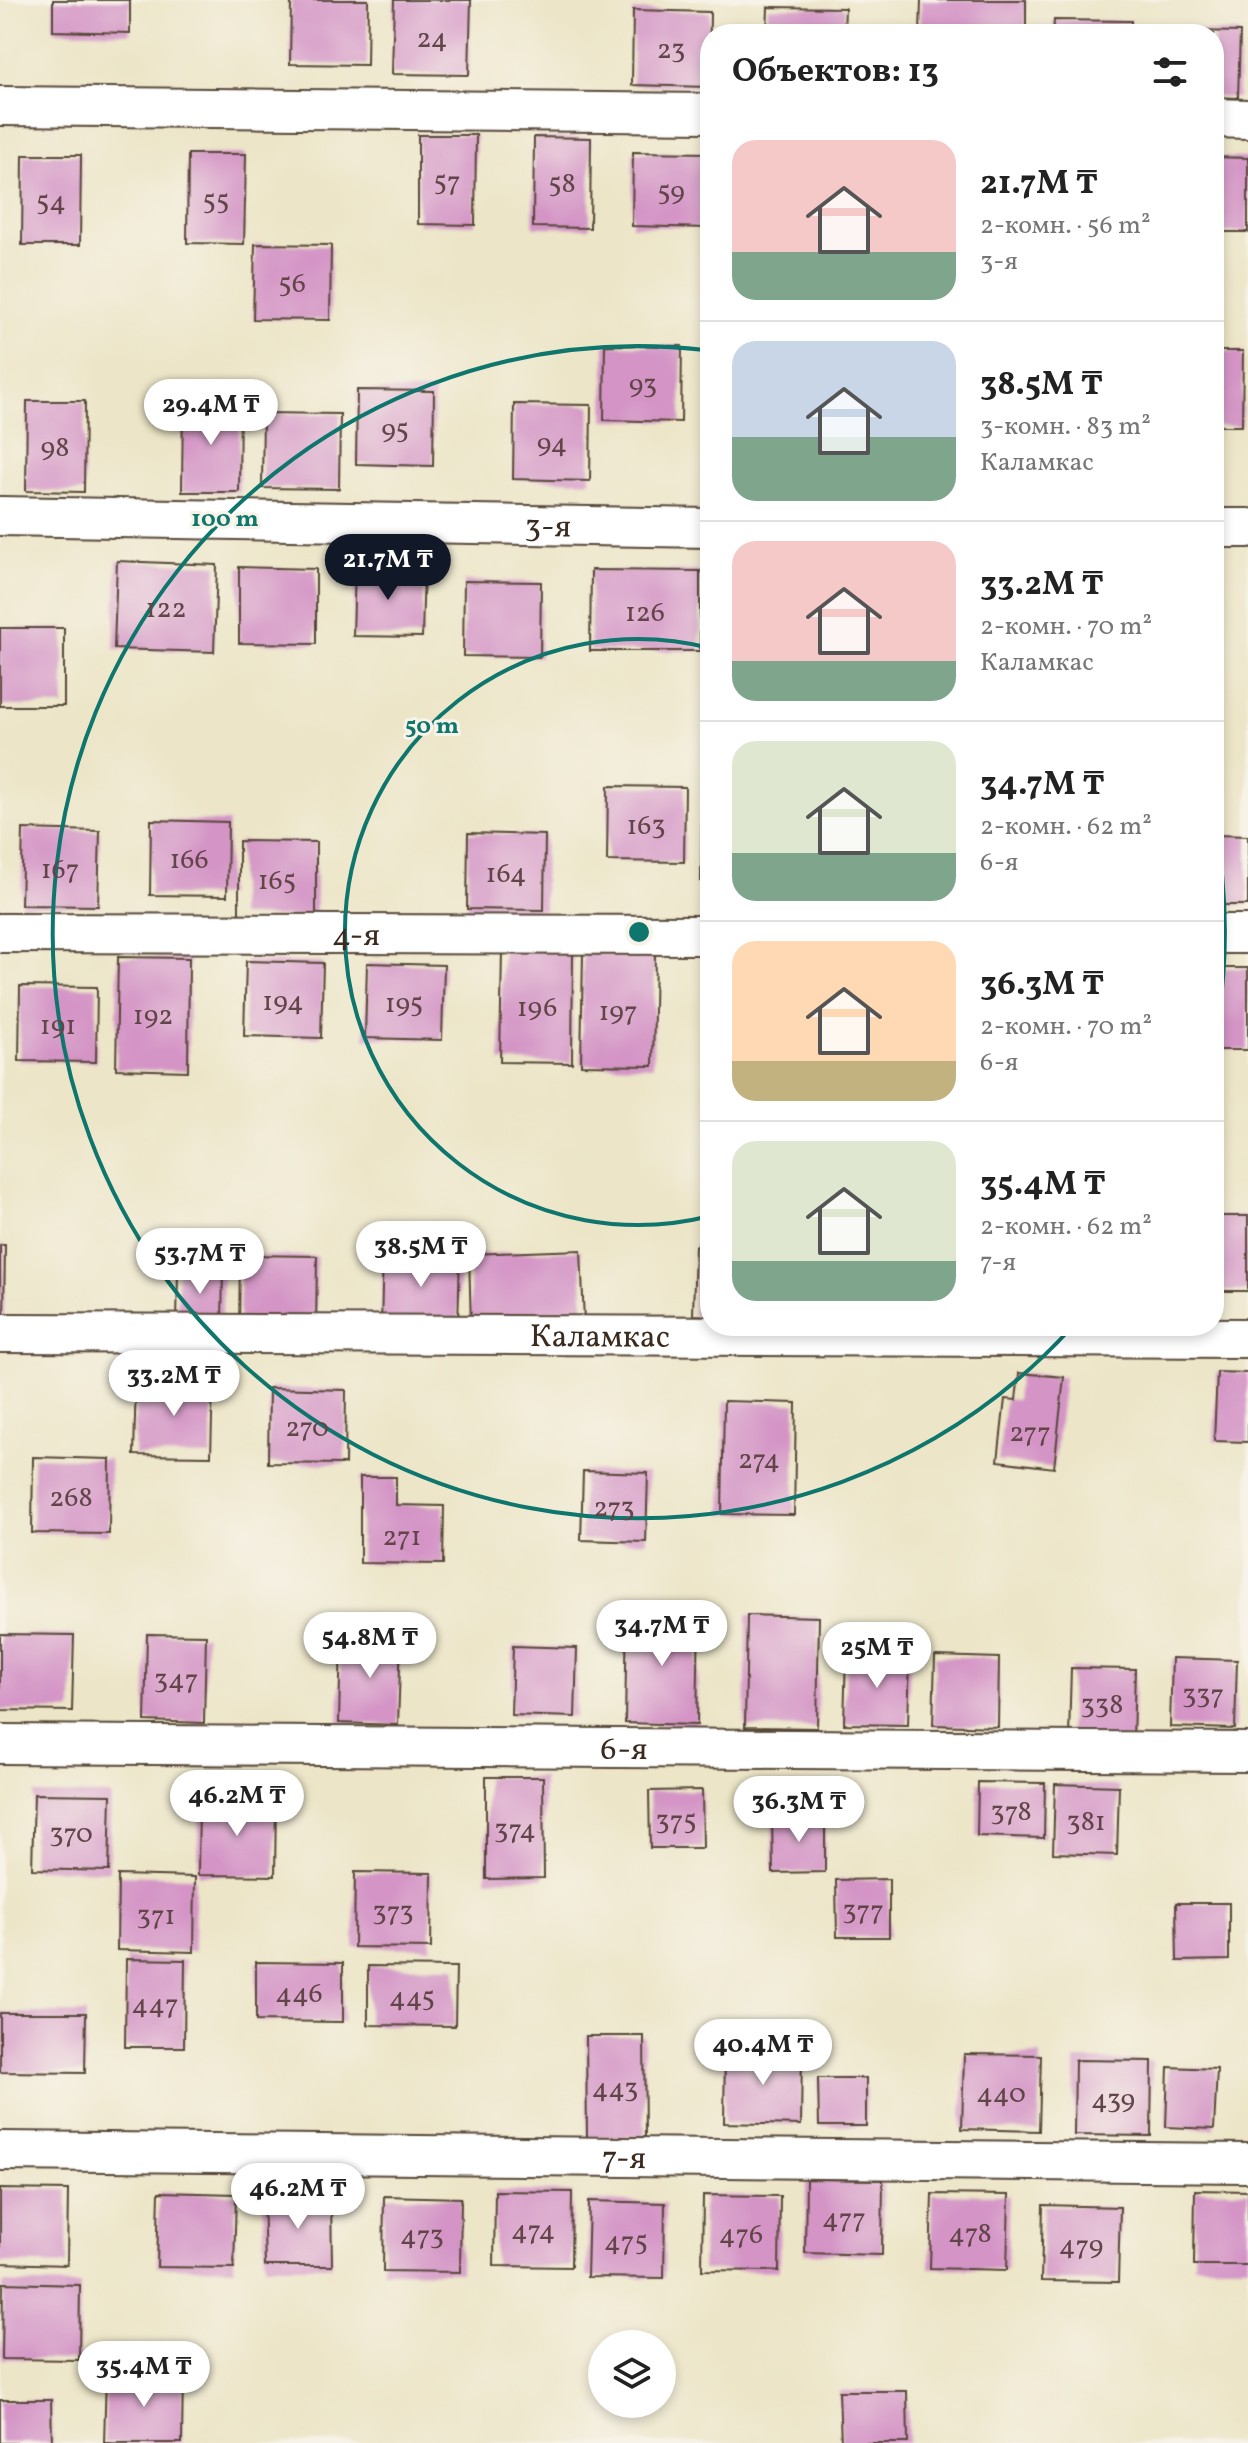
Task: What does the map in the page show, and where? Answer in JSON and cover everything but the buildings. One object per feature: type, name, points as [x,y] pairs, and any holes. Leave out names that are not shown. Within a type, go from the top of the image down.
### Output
[{"type":"street","points":[[0,106],[700,113]]},
{"type":"street","points":[[1224,118],[1248,119]]},
{"type":"street","name":"3-я","points":[[0,516],[700,528]]},
{"type":"street","points":[[1224,528],[1248,528]]},
{"type":"street","name":"4-я","points":[[0,933],[700,935]]},
{"type":"street","points":[[1224,934],[1248,934]]},
{"type":"street","name":"Каламкас","points":[[0,1333],[700,1336]]},
{"type":"street","name":"Каламкас","points":[[749,1336],[1248,1338]]},
{"type":"street","name":"6-я","points":[[0,1744],[1248,1752]]},
{"type":"street","name":"7-я","points":[[0,2151],[1248,2163]]}]
